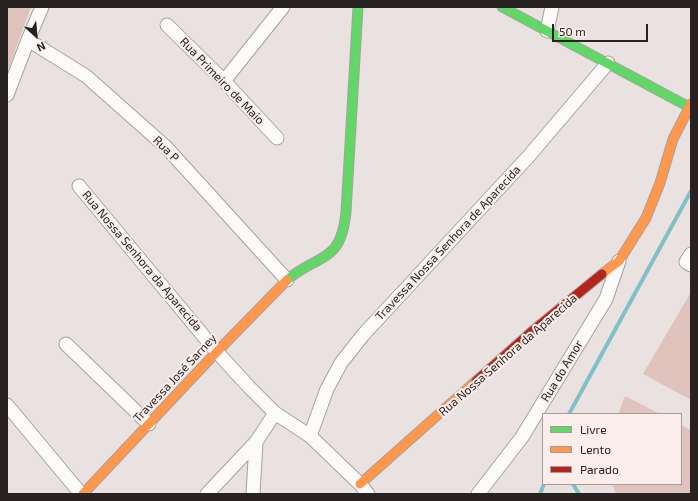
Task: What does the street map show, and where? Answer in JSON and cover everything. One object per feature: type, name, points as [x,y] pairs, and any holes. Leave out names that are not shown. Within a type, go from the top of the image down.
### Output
[{"type":"street","points":[[7,95],[42,7]]},
{"type":"street","points":[[224,81],[283,7]]},
{"type":"street","points":[[287,280],[326,256],[335,249],[341,239],[345,220],[358,7]]},
{"type":"street","points":[[502,7],[690,106]]},
{"type":"street","points":[[547,31],[552,7]]},
{"type":"street","name":"Rua Primeiro de Maio","points":[[167,26],[224,81],[277,138]]},
{"type":"street","name":"Rua P","points":[[28,40],[86,76],[166,147],[287,280]]},
{"type":"street","name":"Travessa Nossa Senhora de Aparecida","points":[[310,436],[326,390],[341,363],[363,335],[528,158],[608,63]]},
{"type":"street","name":"Rua Nossa Senhora da Aparecida","points":[[79,186],[216,351],[249,387],[275,413],[310,436],[364,489],[530,333],[620,261],[646,218],[660,183],[673,139],[690,106]]},
{"type":"street","name":"Rua do Amor","points":[[478,494],[522,437],[606,299],[620,261]]},
{"type":"street","name":"Travessa José Sarney","points":[[82,494],[216,351],[287,280]]},
{"type":"street","points":[[66,344],[149,424]]},
{"type":"street","points":[[7,405],[82,494]]},
{"type":"street","points":[[207,494],[256,442],[275,413]]},
{"type":"street","points":[[253,494],[256,442]]},
{"type":"shaded area","points":[[7,7],[31,7],[7,73]]},
{"type":"shaded area","points":[[691,292],[691,400],[643,374]]},
{"type":"shaded area","points":[[625,396],[658,413],[618,413]]},
{"type":"shaded area","points":[[682,426],[691,430],[691,494],[616,494],[612,485],[682,485]]},
{"type":"waterway","points":[[570,413],[691,191]]},
{"type":"waterway","points":[[540,494],[544,485]]},
{"type":"waterway","points":[[574,485],[579,494]]},
{"type":"traffic: fast","points":[[287,280],[334,249],[339,241],[343,229],[346,212],[358,7]]},
{"type":"traffic: fast","points":[[502,7],[691,108]]},
{"type":"traffic: slow","points":[[602,274],[619,261],[646,218],[660,183],[673,139],[691,104]]},
{"type":"traffic: slow","points":[[83,494],[208,361],[287,280]]},
{"type":"traffic: slow","points":[[360,484],[476,381]]},
{"type":"traffic: jam","points":[[476,381],[530,333],[602,274]]}]
